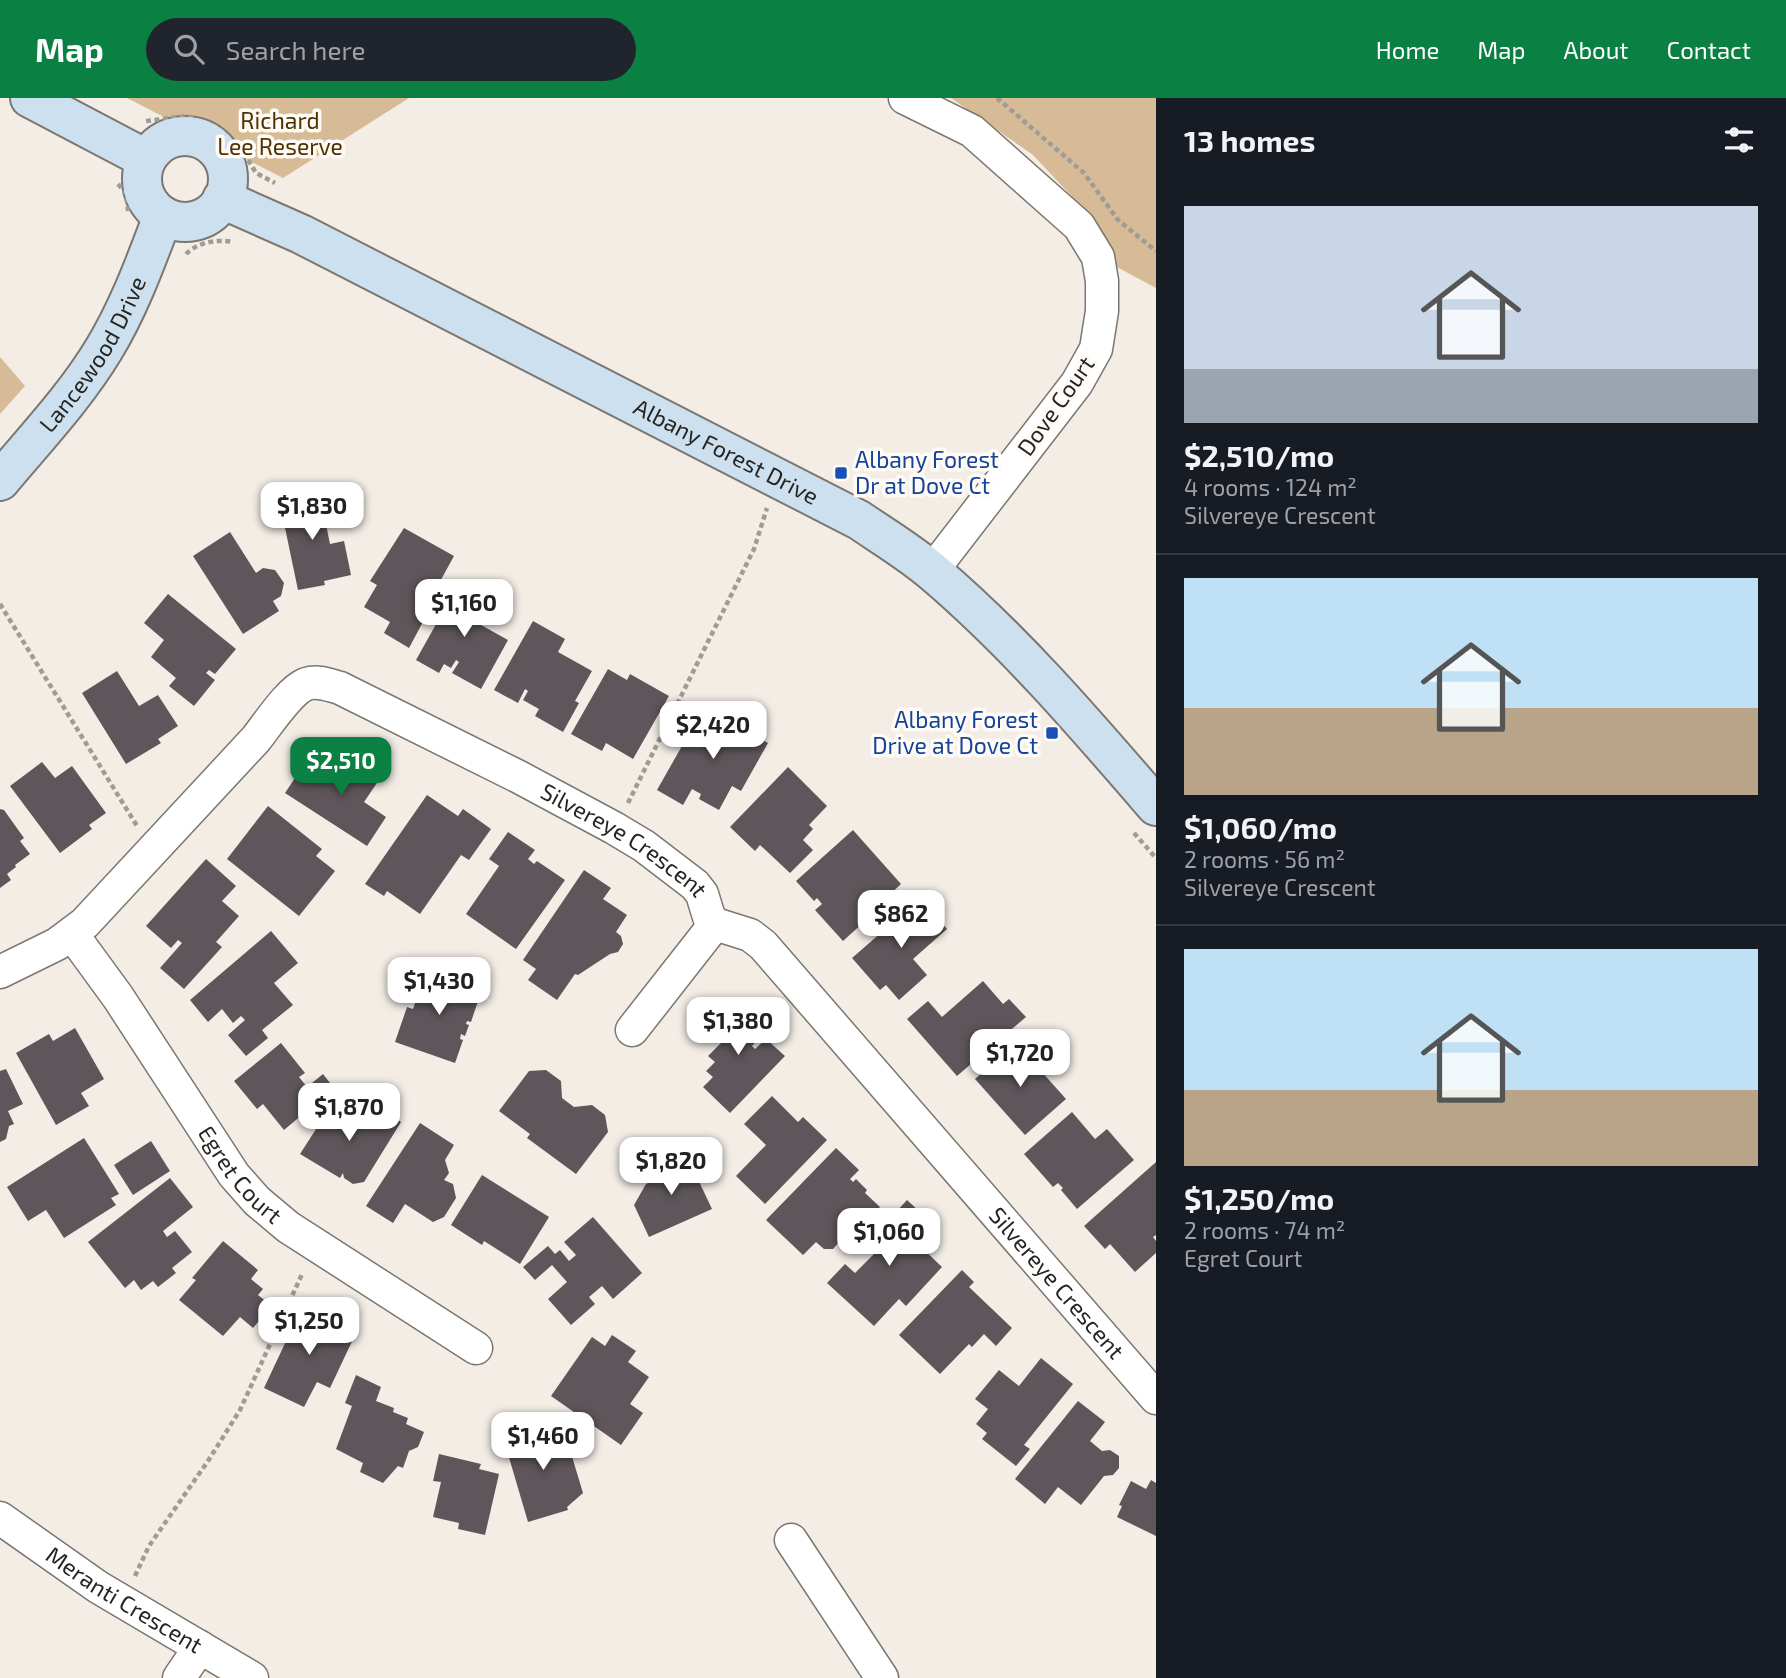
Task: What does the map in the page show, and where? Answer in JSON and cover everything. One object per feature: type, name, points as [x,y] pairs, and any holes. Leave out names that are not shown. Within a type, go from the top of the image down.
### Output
[{"type":"street","points":[[30,98],[146,159]]},
{"type":"street","name":"Dove Court","points":[[905,98],[972,131],[1079,226],[1098,257],[1102,281],[1102,311],[1096,349],[1077,383],[932,571]]},
{"type":"street","points":[[194,137],[205,141],[221,156],[225,167],[228,178],[222,199],[207,216],[196,220],[185,222],[163,216],[154,209],[143,191],[146,159],[161,143],[172,138],[194,137]]},
{"type":"street","name":"Albany Forest Drive","points":[[222,199],[301,234],[770,500],[859,520],[932,571],[1000,633],[1083,721],[1143,817]]},
{"type":"street","name":"Lancewood Drive","points":[[0,481],[68,401],[104,348],[139,277],[163,216]]},
{"type":"street","name":"Silvereye Crescent","points":[[0,972],[57,944],[85,923],[257,739],[278,710],[304,685],[323,683],[340,688],[519,777],[614,828],[644,846],[695,885],[702,894],[709,917],[715,924],[750,935],[763,945],[1156,1398]]},
{"type":"street","points":[[632,1030],[715,924]]},
{"type":"street","name":"Egret Court","points":[[72,934],[118,997],[234,1175],[257,1201],[288,1227],[475,1348]]},
{"type":"street","name":"Meranti Crescent","points":[[0,1518],[121,1601],[252,1678]]},
{"type":"street","points":[[791,1540],[882,1678]]},
{"type":"street","points":[[179,1678],[200,1647]]},
{"type":"path","points":[[997,98],[1084,173],[1118,220],[1156,251]]},
{"type":"path","points":[[142,121],[187,116],[218,128],[241,148],[256,173],[279,185]]},
{"type":"path","points":[[113,177],[126,193],[126,221]]},
{"type":"path","points":[[182,258],[191,248],[218,239],[239,243]]},
{"type":"path","points":[[614,828],[754,549],[770,500]]},
{"type":"path","points":[[0,604],[134,821],[156,848]]},
{"type":"path","points":[[1143,817],[1156,858]]},
{"type":"path","points":[[121,1601],[149,1546],[240,1410],[304,1270],[319,1247]]},
{"type":"green space","name":"Richard Lee Reserve","points":[[127,98],[409,98],[283,178]]},
{"type":"green space","points":[[951,98],[1156,98],[1156,288],[1115,266],[1095,221],[1033,155]]},
{"type":"green space","points":[[0,357],[25,386],[0,414]]},
{"type":"building","points":[[319,490],[330,544],[344,541],[351,575],[324,581],[325,585],[298,590],[279,499]]},
{"type":"building","points":[[404,528],[454,556],[420,618],[424,620],[409,648],[384,633],[390,622],[364,607],[377,585],[370,581]]},
{"type":"building","points":[[230,532],[256,573],[263,568],[275,570],[284,583],[281,596],[273,601],[279,611],[243,634],[193,556]]},
{"type":"building","points":[[459,583],[494,602],[481,625],[508,640],[481,689],[452,673],[459,662],[456,660],[451,668],[444,664],[439,673],[416,660]]},
{"type":"building","points":[[168,594],[236,649],[215,674],[209,670],[206,673],[215,680],[194,706],[169,686],[176,678],[151,657],[164,640],[144,623]]},
{"type":"building","points":[[533,621],[565,639],[558,652],[592,671],[575,701],[579,703],[563,732],[535,716],[539,709],[523,700],[528,691],[525,689],[518,703],[494,690]]},
{"type":"building","points":[[608,669],[627,680],[630,674],[669,696],[633,759],[606,743],[602,751],[571,734]]},
{"type":"building","points":[[117,671],[139,706],[158,695],[178,726],[158,739],[161,743],[126,764],[82,693]]},
{"type":"building","points":[[704,707],[768,743],[741,791],[732,786],[719,810],[699,799],[701,794],[692,789],[683,805],[657,790]]},
{"type":"building","points":[[346,754],[381,777],[364,802],[386,817],[367,846],[285,793],[303,766],[318,775],[324,766],[328,769],[336,757],[342,760]]},
{"type":"building","points":[[42,762],[55,778],[72,766],[106,813],[89,825],[92,829],[60,853],[10,786]]},
{"type":"building","points":[[788,767],[827,806],[809,825],[813,829],[803,840],[813,850],[790,873],[760,845],[755,851],[730,827]]},
{"type":"building","points":[[427,795],[458,816],[463,809],[491,829],[469,860],[461,855],[420,914],[387,891],[384,896],[365,884]]},
{"type":"building","points":[[268,806],[322,849],[316,856],[335,871],[299,916],[227,859]]},
{"type":"building","points":[[0,809],[4,810],[24,838],[20,841],[30,854],[7,874],[11,880],[0,888]]},
{"type":"building","points":[[853,830],[901,884],[886,898],[888,900],[843,941],[815,910],[822,904],[817,898],[814,901],[796,881]]},
{"type":"building","points":[[508,832],[535,850],[528,859],[534,864],[537,861],[565,880],[516,949],[466,914],[499,866],[489,859]]},
{"type":"building","points":[[206,859],[236,886],[222,901],[239,916],[216,942],[222,947],[184,989],[160,968],[182,943],[178,940],[171,948],[146,926]]},
{"type":"building","points":[[584,870],[611,888],[603,899],[627,915],[616,932],[621,936],[623,944],[618,952],[610,954],[578,975],[575,974],[557,1000],[528,980],[536,969],[523,960]]},
{"type":"building","points":[[920,899],[947,929],[913,959],[927,975],[899,1000],[886,985],[880,990],[852,958]]},
{"type":"building","points":[[271,931],[298,963],[274,983],[293,1005],[262,1030],[268,1038],[246,1056],[228,1035],[245,1020],[241,1016],[233,1023],[222,1009],[208,1022],[190,1000]]},
{"type":"building","points":[[425,973],[482,989],[471,1022],[467,1021],[466,1024],[469,1025],[465,1036],[461,1034],[460,1039],[463,1040],[455,1063],[395,1042],[407,1007],[413,1009]]},
{"type":"building","points":[[983,981],[1003,1004],[1009,999],[1026,1017],[957,1076],[907,1019],[928,1001],[942,1017]]},
{"type":"building","points":[[730,997],[754,1020],[747,1027],[759,1038],[752,1046],[755,1049],[766,1039],[785,1056],[730,1113],[703,1087],[713,1077],[706,1071],[715,1062],[708,1056],[727,1037],[707,1020]]},
{"type":"building","points":[[75,1028],[104,1079],[81,1093],[89,1106],[56,1125],[16,1053],[49,1034],[53,1041]]},
{"type":"building","points":[[281,1043],[305,1073],[299,1077],[307,1087],[323,1074],[334,1088],[284,1130],[263,1104],[257,1109],[234,1081]]},
{"type":"building","points":[[1016,1043],[1066,1099],[1025,1135],[975,1079]]},
{"type":"building","points":[[6,1069],[23,1104],[8,1111],[14,1124],[9,1126],[6,1139],[0,1142],[0,1071]]},
{"type":"building","points":[[546,1070],[561,1081],[562,1098],[574,1107],[592,1105],[605,1115],[608,1132],[576,1174],[527,1138],[530,1134],[499,1111],[529,1071]]},
{"type":"building","points":[[772,1096],[798,1122],[803,1117],[827,1140],[765,1204],[736,1176],[766,1145],[744,1124]]},
{"type":"building","points":[[334,1101],[375,1126],[384,1111],[401,1122],[364,1182],[353,1184],[344,1178],[343,1173],[340,1178],[300,1154]]},
{"type":"building","points":[[1072,1112],[1095,1139],[1107,1129],[1134,1160],[1077,1209],[1061,1190],[1063,1188],[1058,1183],[1053,1187],[1024,1154]]},
{"type":"building","points":[[420,1123],[454,1145],[445,1160],[449,1173],[444,1180],[453,1184],[456,1198],[444,1217],[433,1222],[405,1204],[393,1223],[366,1206]]},
{"type":"building","points":[[84,1138],[119,1194],[111,1198],[116,1205],[64,1238],[46,1210],[28,1221],[7,1187]]},
{"type":"building","points":[[151,1141],[170,1171],[133,1195],[114,1165]]},
{"type":"building","points":[[836,1148],[859,1170],[850,1179],[853,1182],[856,1179],[867,1190],[865,1193],[880,1207],[851,1237],[847,1233],[833,1249],[824,1249],[816,1242],[803,1255],[766,1220]]},
{"type":"building","points":[[687,1156],[712,1209],[649,1237],[634,1205],[646,1184],[650,1182],[644,1170],[659,1163],[660,1167]]},
{"type":"building","points":[[1156,1162],[1156,1235],[1153,1237],[1156,1241],[1156,1253],[1135,1272],[1110,1244],[1105,1249],[1084,1226]]},
{"type":"building","points":[[482,1175],[549,1217],[520,1264],[484,1241],[482,1245],[451,1225]]},
{"type":"building","points":[[170,1178],[193,1207],[163,1231],[167,1237],[175,1231],[192,1252],[172,1268],[176,1273],[158,1287],[153,1281],[141,1290],[134,1280],[125,1288],[88,1242]]},
{"type":"building","points":[[907,1200],[932,1223],[915,1241],[942,1267],[906,1306],[899,1299],[874,1326],[827,1283],[845,1264],[855,1273],[876,1252],[867,1244],[881,1229],[894,1242],[901,1234],[887,1222]]},
{"type":"building","points":[[593,1217],[642,1273],[613,1299],[602,1286],[589,1297],[595,1304],[571,1325],[548,1299],[567,1282],[552,1265],[535,1280],[523,1267],[548,1246],[555,1254],[560,1250],[569,1261],[576,1255],[564,1242]]},
{"type":"building","points":[[223,1241],[258,1270],[251,1279],[263,1289],[258,1295],[272,1306],[253,1328],[240,1317],[223,1336],[179,1300],[196,1280],[192,1278]]},
{"type":"building","points":[[962,1270],[974,1282],[969,1287],[1012,1328],[996,1346],[984,1334],[972,1347],[969,1344],[940,1374],[899,1335]]},
{"type":"building","points":[[303,1305],[334,1320],[333,1324],[355,1335],[330,1388],[317,1382],[304,1407],[264,1388]]},
{"type":"building","points":[[612,1335],[636,1351],[628,1362],[649,1377],[630,1404],[643,1413],[621,1445],[551,1396],[592,1337],[605,1346]]},
{"type":"building","points":[[1041,1358],[1073,1384],[1024,1445],[1030,1449],[1016,1466],[982,1439],[987,1433],[976,1424],[988,1409],[975,1399],[999,1370],[1019,1386]]},
{"type":"building","points":[[356,1375],[381,1387],[376,1401],[394,1408],[393,1412],[408,1418],[406,1424],[424,1432],[418,1447],[409,1451],[403,1468],[398,1466],[383,1483],[360,1472],[363,1463],[336,1449],[352,1406],[345,1403]]},
{"type":"building","points":[[1078,1401],[1105,1422],[1090,1441],[1102,1451],[1110,1450],[1119,1456],[1119,1468],[1113,1475],[1104,1476],[1081,1505],[1058,1487],[1045,1504],[1015,1479]]},
{"type":"building","points":[[542,1426],[545,1436],[564,1430],[583,1493],[567,1507],[568,1510],[528,1522],[503,1437]]},
{"type":"building","points":[[439,1454],[481,1464],[479,1469],[499,1474],[485,1535],[458,1529],[459,1523],[433,1517],[441,1482],[433,1481]]},
{"type":"building","points":[[1151,1480],[1156,1483],[1156,1536],[1117,1517],[1122,1506],[1119,1505],[1131,1481],[1146,1489]]},
{"type":"place","name":"Albany Forest Dr at Dove Ct","points":[[841,473]]},
{"type":"place","name":"Albany Forest Drive at Dove Ct","points":[[1052,733]]}]
